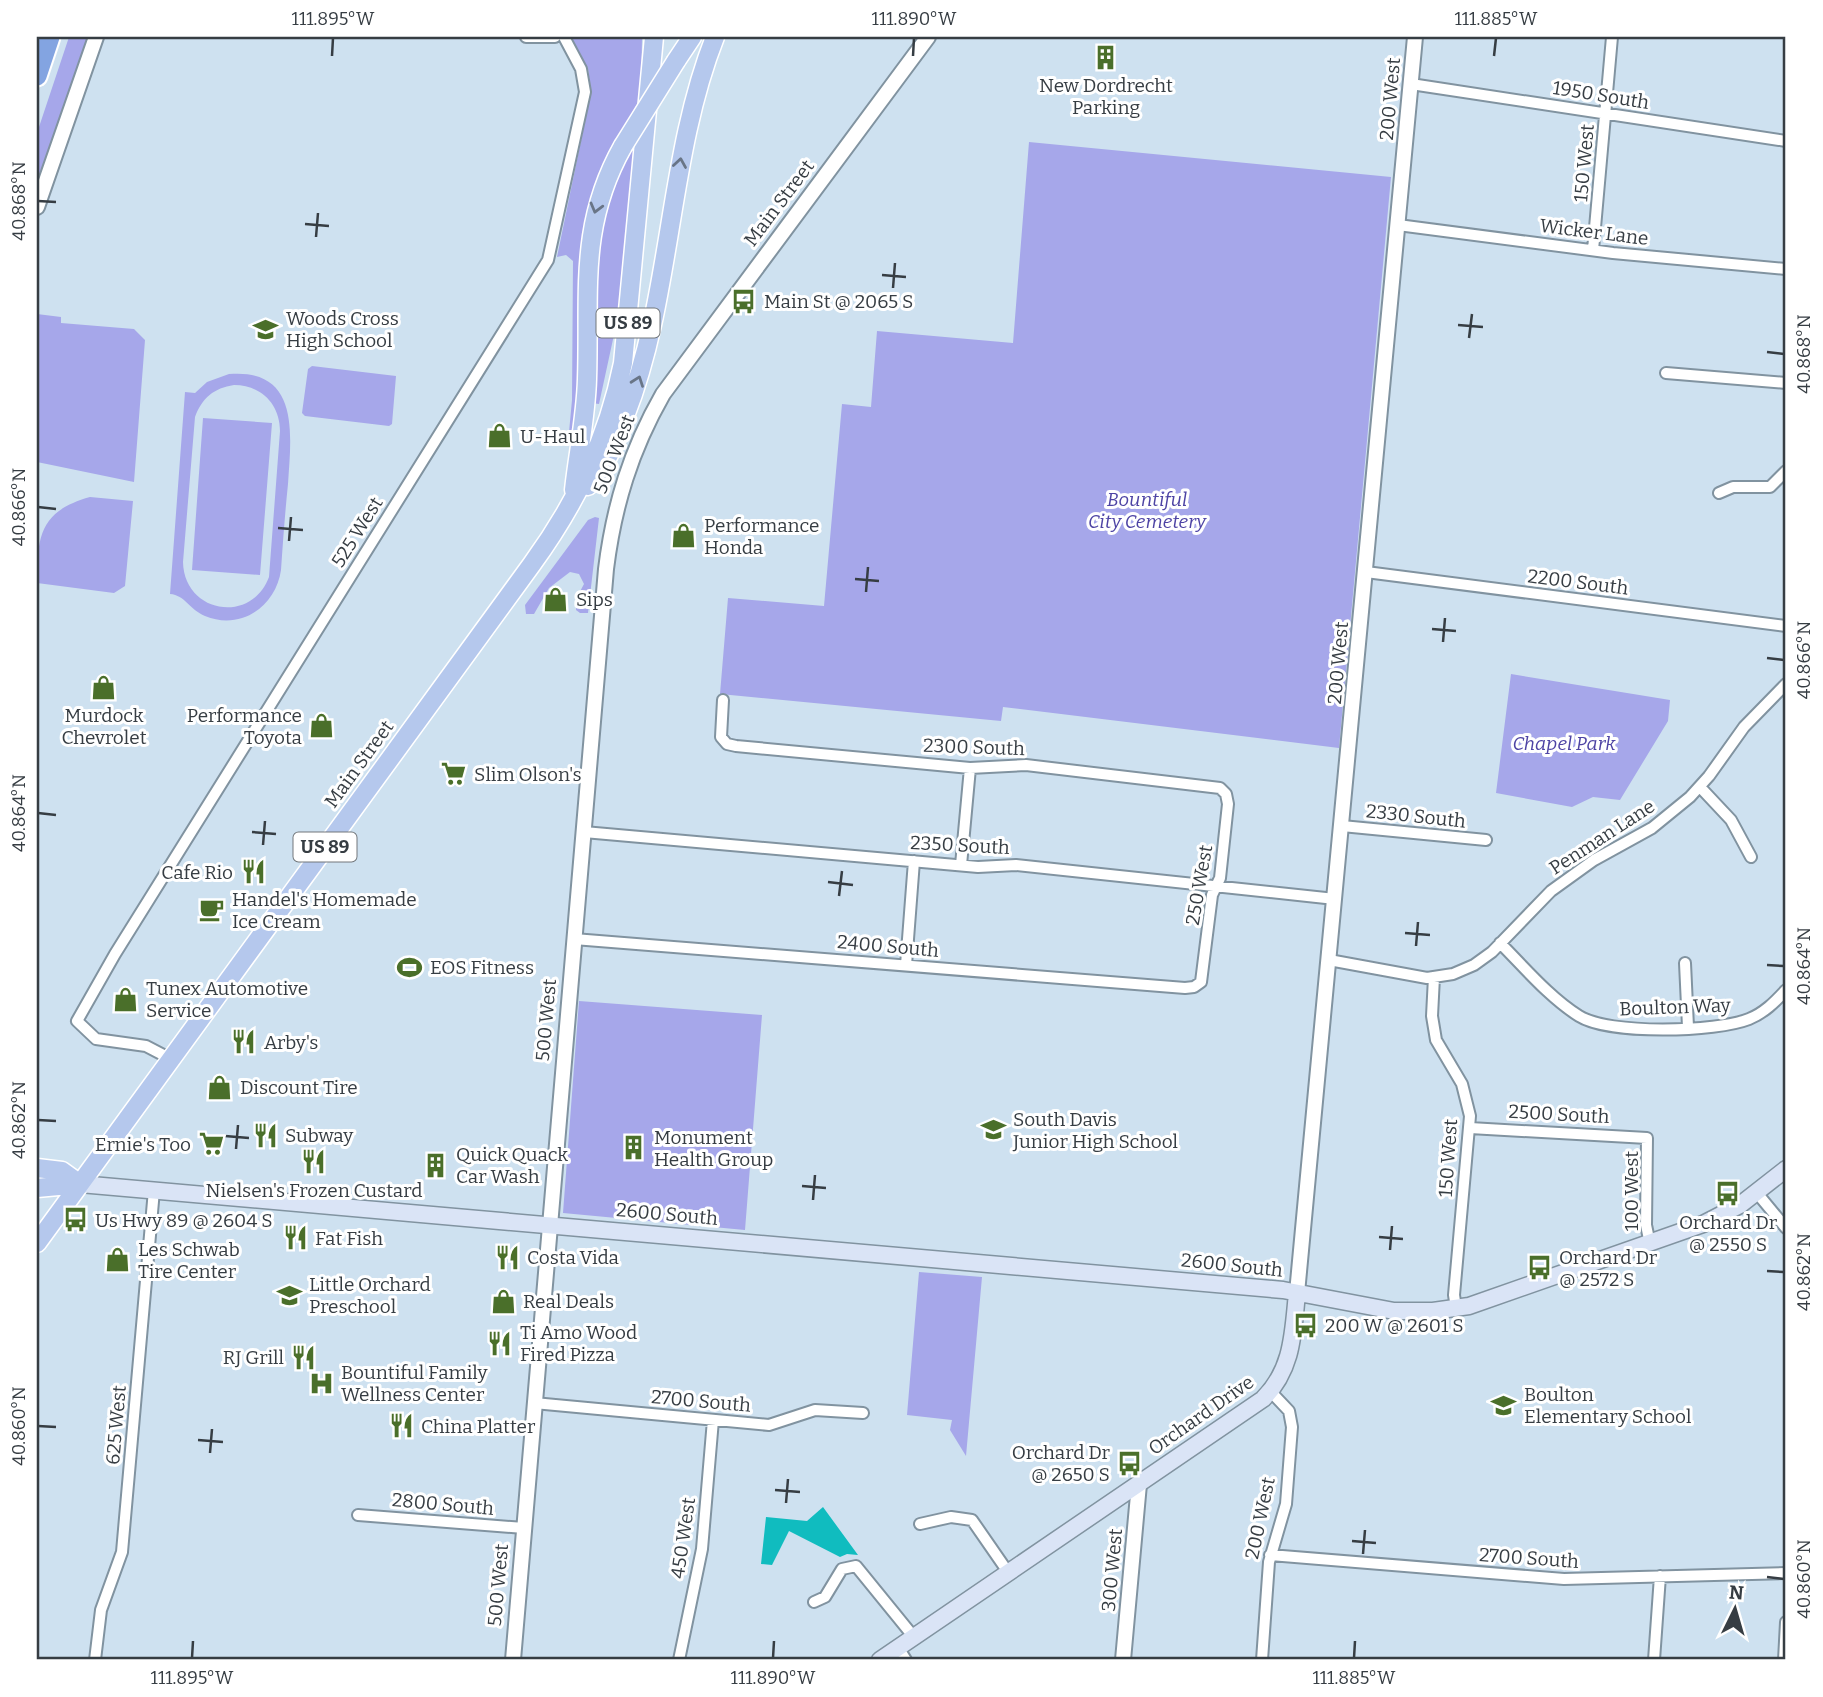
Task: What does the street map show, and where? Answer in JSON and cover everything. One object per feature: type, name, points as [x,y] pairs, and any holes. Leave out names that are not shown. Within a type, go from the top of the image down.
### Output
[{"type":"highway","points":[[37,76],[50,37]]},
{"type":"main road","name":"500 West","points":[[572,504],[604,433],[623,363],[654,37]]},
{"type":"main road","points":[[572,504],[587,380],[589,247],[599,196],[623,146],[692,37]]},
{"type":"main road","points":[[572,504],[604,468],[646,357],[682,150],[715,37]]},
{"type":"main road","name":"Main Street","points":[[80,1184],[525,574],[572,504]]},
{"type":"main road","name":"2600 South","points":[[37,1168],[62,1171],[80,1184],[1297,1293]]},
{"type":"main road","points":[[1297,1293],[1373,1310],[1413,1312],[1456,1308],[1501,1296],[1703,1224],[1758,1193],[1786,1169]]},
{"type":"main road","points":[[37,1188],[80,1184]]},
{"type":"main road","name":"US 89","points":[[37,1243],[80,1184]]},
{"type":"main road","name":"Orchard Drive","points":[[880,1660],[902,1653],[913,1636],[1257,1405],[1282,1376],[1290,1356],[1297,1293]]},
{"type":"street","points":[[37,207],[96,37]]},
{"type":"street","points":[[526,37],[555,37]]},
{"type":"street","name":"525 West","points":[[171,1059],[146,1046],[96,1040],[77,1021],[122,943],[548,260],[585,92],[581,69],[564,37]]},
{"type":"street","name":"Main Street","points":[[663,394],[928,37]]},
{"type":"street","name":"200 West","points":[[1297,1293],[1415,37]]},
{"type":"street","name":"150 West","points":[[1593,250],[1612,37]]},
{"type":"street","name":"1950 South","points":[[1411,85],[1786,141]]},
{"type":"street","name":"Wicker Lane","points":[[1398,225],[1593,250],[1786,269]]},
{"type":"street","points":[[1666,373],[1786,383]]},
{"type":"street","name":"500 West","points":[[513,1660],[612,524],[627,468],[663,394]]},
{"type":"street","points":[[1719,493],[1733,487],[1766,488],[1777,482],[1786,471]]},
{"type":"street","name":"2200 South","points":[[1366,572],[1786,626]]},
{"type":"street","name":"Penman Lane","points":[[1329,960],[1434,978],[1474,965],[1500,943],[1551,891],[1594,860],[1657,824],[1700,787],[1744,727],[1786,684]]},
{"type":"street","name":"2300 South","points":[[723,700],[720,730],[723,740],[736,746],[970,768],[1026,765],[1212,785],[1224,791]]},
{"type":"street","points":[[961,865],[970,768]]},
{"type":"street","points":[[1700,787],[1731,820],[1751,857]]},
{"type":"street","name":"250 West","points":[[1199,985],[1203,978],[1212,895],[1220,878],[1228,804],[1224,791]]},
{"type":"street","name":"2330 South","points":[[1342,826],[1486,840]]},
{"type":"street","name":"2350 South","points":[[584,832],[961,865],[1010,864],[1335,899]]},
{"type":"street","points":[[906,965],[914,861]]},
{"type":"street","name":"2400 South","points":[[575,939],[1185,988],[1199,985]]},
{"type":"street","name":"Boulton Way","points":[[1500,943],[1571,1010],[1589,1021],[1620,1029],[1730,1025],[1767,1010],[1786,990]]},
{"type":"street","points":[[1685,964],[1688,1027]]},
{"type":"street","name":"150 West","points":[[1434,978],[1432,1016],[1436,1040],[1466,1095],[1470,1128],[1454,1295],[1456,1308]]},
{"type":"street","name":"2500 South","points":[[1470,1128],[1647,1138]]},
{"type":"street","name":"100 West","points":[[1647,1138],[1646,1225],[1650,1244]]},
{"type":"street","name":"625 West","points":[[95,1660],[102,1610],[122,1552],[154,1190]]},
{"type":"street","points":[[1758,1193],[1786,1228]]},
{"type":"street","name":"200 West","points":[[1262,1660],[1270,1555],[1285,1509],[1293,1427],[1289,1411],[1270,1392]]},
{"type":"street","name":"2700 South","points":[[534,1403],[769,1425],[815,1410],[863,1413]]},
{"type":"street","name":"450 West","points":[[679,1660],[702,1549],[713,1420]]},
{"type":"street","name":"300 West","points":[[1123,1660],[1139,1484]]},
{"type":"street","name":"2800 South","points":[[358,1515],[524,1528]]},
{"type":"street","points":[[920,1524],[951,1517],[972,1520],[1008,1572]]},
{"type":"street","name":"2700 South","points":[[1270,1555],[1564,1579],[1786,1573]]},
{"type":"street","points":[[814,1602],[825,1597],[842,1569],[856,1566],[865,1573],[913,1636]]},
{"type":"street","points":[[1654,1660],[1660,1576]]},
{"type":"street","points":[[1784,1660],[1786,1622]]},
{"type":"green space","points":[[69,37],[90,37],[37,189],[37,133]]},
{"type":"green space","points":[[570,37],[642,37],[641,97],[605,160],[587,211],[583,244],[580,390],[572,444],[568,443],[572,400],[573,261],[566,255],[557,257],[591,92],[588,69]]},
{"type":"green space","name":"Bountiful City Cemetery","points":[[1029,142],[1391,177],[1339,748],[1003,707],[1001,721],[720,694],[728,598],[824,606],[842,404],[871,407],[877,331],[1013,343]]},
{"type":"green space","points":[[630,145],[637,146],[620,307],[599,404],[592,403],[596,228]]},
{"type":"green space","points":[[37,314],[61,317],[61,323],[134,329],[145,340],[134,482],[37,462]]},
{"type":"green space","points":[[312,366],[396,376],[392,424],[389,426],[305,416],[302,413],[308,369]]},
{"type":"green space","points":[[229,374],[252,375],[269,382],[280,394],[287,409],[290,427],[288,484],[278,583],[272,594],[255,612],[244,618],[231,620],[205,616],[180,597],[170,594],[185,392],[195,393],[207,382]],"holes":[[[234,385],[253,388],[267,398],[277,412],[279,421],[269,577],[260,592],[248,602],[234,607],[220,607],[206,602],[194,593],[186,579],[183,562],[195,417],[201,404],[215,391]]]},
{"type":"green space","points":[[203,418],[272,423],[260,575],[192,570]]},
{"type":"green space","points":[[90,497],[133,501],[125,586],[114,593],[37,583],[38,552],[51,518],[73,503]]},
{"type":"green space","points":[[599,518],[588,613],[576,610],[576,599],[584,584],[579,574],[570,572],[549,588],[534,614],[526,614],[525,605],[588,520]]},
{"type":"green space","name":"Chapel Park","points":[[1511,674],[1670,700],[1668,721],[1620,800],[1593,797],[1572,807],[1496,793]]},
{"type":"green space","points":[[579,1001],[762,1015],[745,1230],[563,1213]]},
{"type":"green space","points":[[919,1272],[982,1277],[966,1456],[950,1430],[952,1420],[907,1415]]},
{"type":"shaded area","points":[[823,1507],[858,1555],[847,1554],[840,1557],[789,1531],[772,1565],[761,1564],[766,1517],[807,1521]]},
{"type":"place","name":"New Dordrecht Parking","points":[[1106,57]]},
{"type":"place","name":"Main St @ 2065 S","points":[[744,301]]},
{"type":"place","name":"Woods Cross High School","points":[[266,329]]},
{"type":"place","name":"U-Haul","points":[[500,436]]},
{"type":"place","name":"Performance Honda","points":[[684,536]]},
{"type":"place","name":"Sips","points":[[556,599]]},
{"type":"place","name":"Murdock Chevrolet","points":[[104,687]]},
{"type":"place","name":"Performance Toyota","points":[[322,726]]},
{"type":"place","name":"Slim Olson's","points":[[454,774]]},
{"type":"place","name":"Cafe Rio","points":[[253,872]]},
{"type":"place","name":"Handel's Homemade Ice Cream","points":[[212,910]]},
{"type":"place","name":"EOS Fitness","points":[[410,967]]},
{"type":"place","name":"Tunex Automotive Service","points":[[126,999]]},
{"type":"place","name":"Arby's","points":[[244,1042]]},
{"type":"place","name":"Discount Tire","points":[[220,1087]]},
{"type":"place","name":"South Davis Junior High School","points":[[993,1130]]},
{"type":"place","name":"Subway","points":[[265,1135]]},
{"type":"place","name":"Ernie's Too","points":[[211,1144]]},
{"type":"place","name":"Monument Health Group","points":[[634,1148]]},
{"type":"place","name":"Nielsen's Frozen Custard","points":[[314,1162]]},
{"type":"place","name":"Quick Quack Car Wash","points":[[436,1165]]},
{"type":"place","name":"Orchard Dr @ 2550 S","points":[[1728,1194]]},
{"type":"place","name":"Us Hwy 89 @ 2604 S","points":[[75,1220]]},
{"type":"place","name":"Fat Fish","points":[[295,1238]]},
{"type":"place","name":"Costa Vida","points":[[507,1257]]},
{"type":"place","name":"Les Schwab Tire Center","points":[[118,1260]]},
{"type":"place","name":"Orchard Dr @ 2572 S","points":[[1539,1268]]},
{"type":"place","name":"Little Orchard Preschool","points":[[289,1295]]},
{"type":"place","name":"Real Deals","points":[[503,1301]]},
{"type":"place","name":"200 W @ 2601 S","points":[[1305,1325]]},
{"type":"place","name":"Ti Amo Wood Fired Pizza","points":[[500,1343]]},
{"type":"place","name":"RJ Grill","points":[[304,1357]]},
{"type":"place","name":"Bountiful Family Wellness Center","points":[[321,1383]]},
{"type":"place","name":"Boulton Elementary School","points":[[1504,1405]]},
{"type":"place","name":"China Platter","points":[[401,1426]]},
{"type":"place","name":"Orchard Dr @ 2650 S","points":[[1130,1463]]}]
